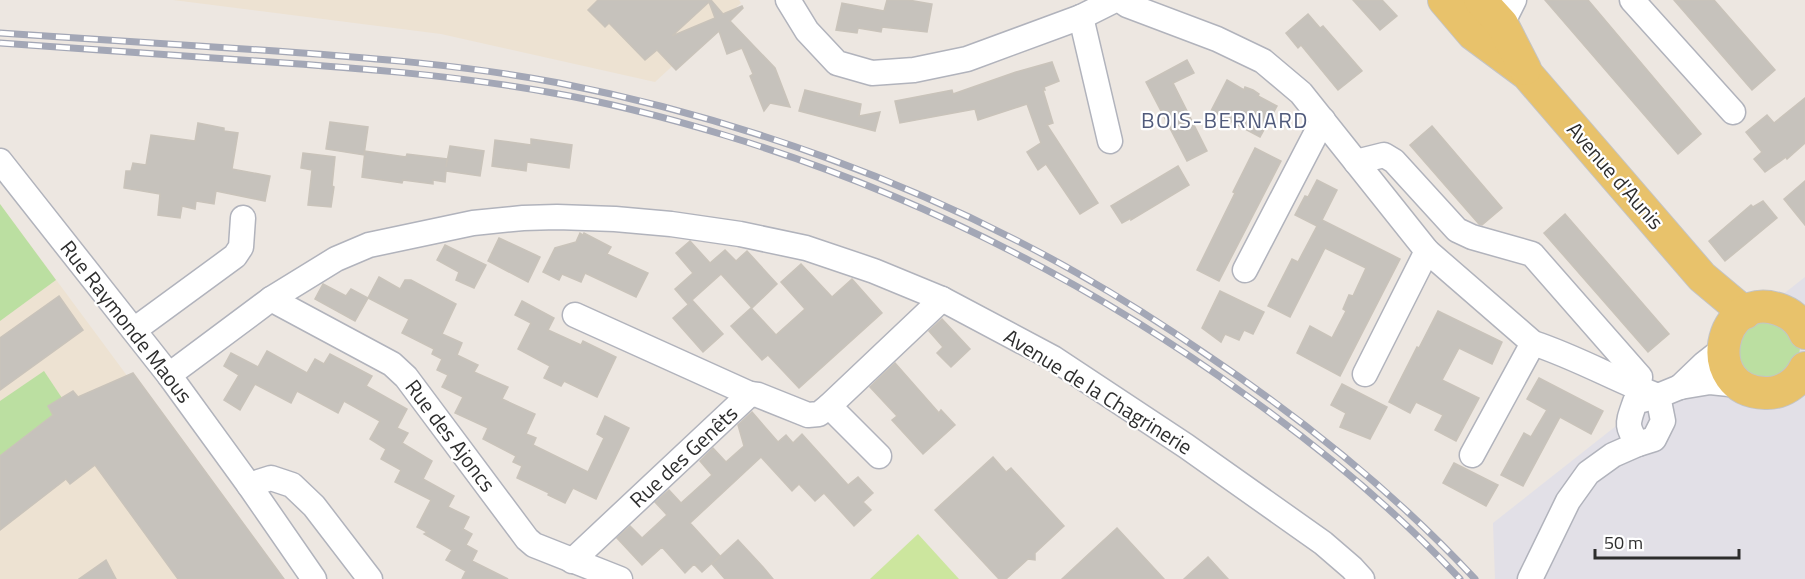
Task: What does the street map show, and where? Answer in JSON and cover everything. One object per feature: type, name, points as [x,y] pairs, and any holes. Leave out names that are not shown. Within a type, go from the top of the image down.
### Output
[{"type":"main road","name":"Avenue d'Aunis","points":[[1444,0],[1496,19]]},
{"type":"main road","name":"Avenue d'Aunis","points":[[1480,0],[1496,19],[1527,74],[1702,277],[1731,332]]},
{"type":"main road","points":[[1799,383],[1769,394],[1758,393],[1739,385],[1723,360],[1731,332],[1754,309],[1764,307],[1784,311],[1801,323]]},
{"type":"street","points":[[788,0],[807,31],[837,63],[872,74],[914,70],[967,59],[1081,17],[1115,0]]},
{"type":"street","points":[[1120,0],[1127,5],[1217,39],[1263,61],[1301,93],[1427,251],[1533,343],[1552,349],[1648,392]]},
{"type":"street","points":[[1632,0],[1733,112]]},
{"type":"street","points":[[1081,17],[1110,141]]},
{"type":"street","points":[[1245,270],[1323,120]]},
{"type":"street","points":[[1356,162],[1384,155],[1394,161],[1457,230],[1472,237],[1532,254],[1640,377],[1648,392]]},
{"type":"street","name":"Rue Raymonde Maous","points":[[0,161],[169,375],[314,579]]},
{"type":"street","points":[[134,330],[235,256],[241,247],[243,218]]},
{"type":"street","name":"Avenue de la Chagrinerie","points":[[169,375],[271,299],[336,259],[369,245],[473,223],[523,218],[615,219],[740,234],[795,246],[874,271],[942,299],[1053,358],[1186,446],[1323,543],[1362,579]]},
{"type":"street","points":[[1365,374],[1427,251]]},
{"type":"street","name":"Rue des Ajoncs","points":[[271,299],[392,364],[406,377],[527,540],[539,548],[620,579]]},
{"type":"street","name":"Rue des Genêts","points":[[572,561],[750,394],[808,416],[819,414],[942,299]]},
{"type":"street","points":[[575,315],[750,394]]},
{"type":"street","points":[[1680,387],[1704,364],[1731,332]]},
{"type":"street","points":[[1472,456],[1533,343]]},
{"type":"street","points":[[1531,579],[1568,501],[1588,473],[1613,455],[1638,444],[1629,431],[1629,419],[1635,402],[1648,392],[1710,382],[1739,385]]},
{"type":"street","points":[[829,406],[879,456]]},
{"type":"street","points":[[249,485],[271,477],[292,485],[314,506],[370,579]]},
{"type":"shaded area","points":[[173,0],[739,0],[741,3],[655,82],[441,34]]},
{"type":"shaded area","points":[[0,204],[111,354],[277,579],[0,579]]},
{"type":"shaded area","points":[[1805,277],[1805,579],[1495,579],[1493,523]]},
{"type":"green space","points":[[0,204],[56,280],[0,321]]},
{"type":"green space","points":[[1772,317],[1800,341],[1797,359],[1776,379],[1757,377],[1742,365],[1739,356],[1740,336],[1745,328]]},
{"type":"green space","points":[[44,371],[62,398],[53,415],[0,456],[0,401]]},
{"type":"green space","points":[[918,534],[959,579],[870,579]]},
{"type":"building","points":[[598,0],[711,0],[723,14],[742,6],[743,8],[730,21],[775,68],[790,107],[770,103],[764,111],[750,76],[753,74],[742,48],[727,54],[719,31],[676,70],[657,50],[645,60],[609,23],[605,27],[588,10]],"holes":[[[709,2],[715,18],[672,36]]]},
{"type":"building","points":[[887,0],[908,0],[932,4],[927,32],[882,27],[881,32],[858,28],[857,33],[836,30],[842,3],[884,11]]},
{"type":"building","points":[[1353,0],[1382,0],[1397,16],[1380,30]]},
{"type":"building","points":[[1545,0],[1588,0],[1701,134],[1678,154]]},
{"type":"building","points":[[1674,0],[1714,0],[1775,70],[1752,90]]},
{"type":"building","points":[[1308,14],[1320,28],[1323,26],[1362,71],[1338,90],[1301,45],[1298,48],[1286,33]]},
{"type":"building","points":[[1187,60],[1194,73],[1173,83],[1207,151],[1187,161],[1146,82]]},
{"type":"building","points":[[1052,62],[1059,81],[1044,87],[1045,90],[1043,90],[1053,123],[1047,125],[1098,203],[1080,214],[1046,164],[1038,170],[1027,152],[1041,143],[1027,104],[978,120],[975,109],[900,123],[895,101],[952,90],[953,94]]},
{"type":"building","points":[[1227,80],[1244,90],[1245,87],[1253,90],[1259,94],[1258,96],[1277,106],[1260,137],[1211,111]]},
{"type":"building","points":[[805,90],[861,104],[859,116],[880,112],[875,131],[799,111]]},
{"type":"building","points":[[1805,98],[1805,143],[1787,159],[1786,157],[1765,172],[1754,159],[1762,152],[1746,132],[1767,115],[1774,123]]},
{"type":"building","points":[[330,122],[368,127],[364,155],[326,149]]},
{"type":"building","points":[[198,123],[238,133],[232,169],[270,176],[265,201],[216,191],[214,204],[196,201],[195,209],[182,206],[180,218],[158,215],[160,194],[124,188],[126,171],[131,171],[133,163],[146,165],[151,135],[195,141]]},
{"type":"building","points":[[1432,126],[1502,208],[1482,225],[1410,145]]},
{"type":"building","points":[[531,139],[572,145],[569,168],[527,162],[526,171],[492,166],[495,140],[531,145]]},
{"type":"building","points":[[450,146],[484,151],[480,176],[446,171],[445,182],[433,180],[433,184],[403,180],[402,183],[362,177],[365,151],[406,157],[407,154],[447,159],[446,167]]},
{"type":"building","points":[[1255,148],[1281,161],[1219,281],[1197,270]]},
{"type":"building","points":[[303,153],[335,157],[331,207],[308,205],[312,170],[301,168]]},
{"type":"building","points":[[1178,166],[1189,185],[1131,220],[1131,218],[1122,223],[1111,206]]},
{"type":"building","points":[[1317,180],[1337,190],[1322,220],[1400,259],[1340,376],[1297,353],[1310,326],[1332,338],[1346,311],[1343,309],[1349,295],[1353,296],[1366,268],[1325,248],[1290,317],[1268,306],[1292,259],[1298,262],[1317,226],[1295,215]]},
{"type":"building","points":[[1805,181],[1805,225],[1784,199]]},
{"type":"building","points":[[1763,201],[1777,218],[1725,261],[1709,241],[1751,205],[1753,207]]},
{"type":"building","points":[[1565,214],[1669,334],[1648,352],[1544,233]]},
{"type":"building","points":[[580,233],[611,247],[607,254],[648,273],[636,297],[585,273],[581,282],[562,274],[559,280],[543,272],[555,248],[576,242]]},
{"type":"building","points":[[499,238],[540,257],[528,282],[488,261]]},
{"type":"building","points":[[690,241],[710,263],[725,250],[736,261],[747,251],[777,284],[752,308],[721,274],[692,300],[723,334],[703,352],[673,318],[690,303],[688,304],[675,289],[693,273],[676,253]]},
{"type":"building","points":[[445,245],[486,265],[474,288],[456,280],[459,272],[437,260]]},
{"type":"building","points":[[801,264],[832,297],[852,279],[882,313],[799,388],[768,355],[762,360],[731,326],[751,308],[776,335],[805,309],[781,282]]},
{"type":"building","points":[[379,277],[400,289],[405,280],[411,280],[456,304],[442,334],[462,343],[457,355],[478,365],[474,372],[508,387],[502,399],[535,414],[526,434],[536,438],[533,445],[588,472],[604,438],[597,434],[605,416],[629,428],[596,499],[573,488],[565,503],[517,478],[522,466],[513,462],[516,456],[483,439],[488,428],[455,413],[463,397],[442,387],[448,375],[437,370],[442,359],[432,354],[434,349],[402,333],[409,319],[368,298]]},
{"type":"building","points":[[323,284],[346,296],[351,289],[368,298],[355,321],[315,299]]},
{"type":"building","points":[[1220,291],[1264,312],[1253,334],[1244,330],[1239,340],[1225,334],[1221,342],[1202,328]]},
{"type":"building","points":[[59,296],[83,330],[0,390],[0,338]]},
{"type":"building","points":[[522,301],[554,318],[548,330],[581,345],[583,341],[616,357],[597,397],[564,381],[561,386],[544,378],[550,366],[518,349],[531,323],[515,315]]},
{"type":"building","points":[[1438,311],[1502,342],[1492,364],[1459,348],[1442,380],[1479,398],[1456,441],[1435,430],[1443,415],[1416,402],[1410,413],[1389,402]]},
{"type":"building","points":[[942,319],[970,349],[951,367],[937,353],[943,347],[929,331]]},
{"type":"building","points":[[267,351],[307,373],[315,359],[324,364],[330,354],[372,376],[366,386],[407,409],[397,428],[408,433],[402,443],[432,461],[423,479],[454,496],[448,507],[469,517],[463,529],[472,534],[466,545],[477,551],[472,561],[508,579],[462,579],[466,571],[446,560],[452,550],[424,534],[427,532],[417,527],[431,500],[395,482],[401,470],[381,459],[386,449],[370,439],[380,421],[344,401],[338,413],[297,391],[291,403],[255,384],[240,410],[224,400],[239,375],[224,366],[231,353],[258,367]]},
{"type":"building","points":[[895,363],[939,413],[941,410],[955,425],[923,454],[892,420],[897,416],[870,387]]},
{"type":"building","points":[[133,373],[284,579],[178,579],[95,465],[70,484],[66,479],[0,530],[0,456],[53,415],[48,406],[73,391],[78,397]]},
{"type":"building","points":[[1539,378],[1603,411],[1591,434],[1560,417],[1523,486],[1501,475],[1524,433],[1531,437],[1547,410],[1527,399]]},
{"type":"building","points":[[1342,384],[1387,407],[1370,439],[1340,427],[1346,413],[1331,405]]},
{"type":"building","points":[[752,412],[778,442],[786,435],[793,443],[802,434],[848,485],[858,477],[873,493],[863,502],[871,510],[854,526],[824,493],[815,501],[799,484],[792,491],[761,457],[690,523],[720,556],[702,572],[694,564],[685,573],[662,547],[642,565],[617,538],[630,526],[642,538],[667,515],[655,502],[669,490],[681,503],[712,475],[700,461],[713,448],[726,462],[744,446],[738,425]]},
{"type":"building","points":[[993,457],[1006,472],[1011,468],[1064,526],[1035,553],[1035,560],[1028,559],[1006,579],[999,579],[935,510]]},
{"type":"building","points":[[1454,463],[1498,485],[1486,506],[1443,483]]},
{"type":"building","points":[[1117,528],[1164,579],[1062,579],[1092,551]]},
{"type":"building","points":[[738,540],[773,579],[725,579],[712,564]]},
{"type":"building","points":[[1208,557],[1228,579],[1184,579]]},
{"type":"building","points":[[106,560],[116,579],[79,579]]},
{"type":"railway","points":[[0,33],[347,56],[489,71],[559,83],[693,115],[826,157],[954,210],[1017,240],[1159,323],[1279,405],[1314,432],[1413,517],[1475,579]]},
{"type":"railway","points":[[0,43],[331,66],[479,81],[575,97],[639,111],[794,158],[930,212],[996,244],[1061,278],[1187,354],[1247,396],[1358,482],[1385,505],[1460,579]]},
{"type":"district","name":"BOIS-BERNARD","points":[[1225,120]]}]
